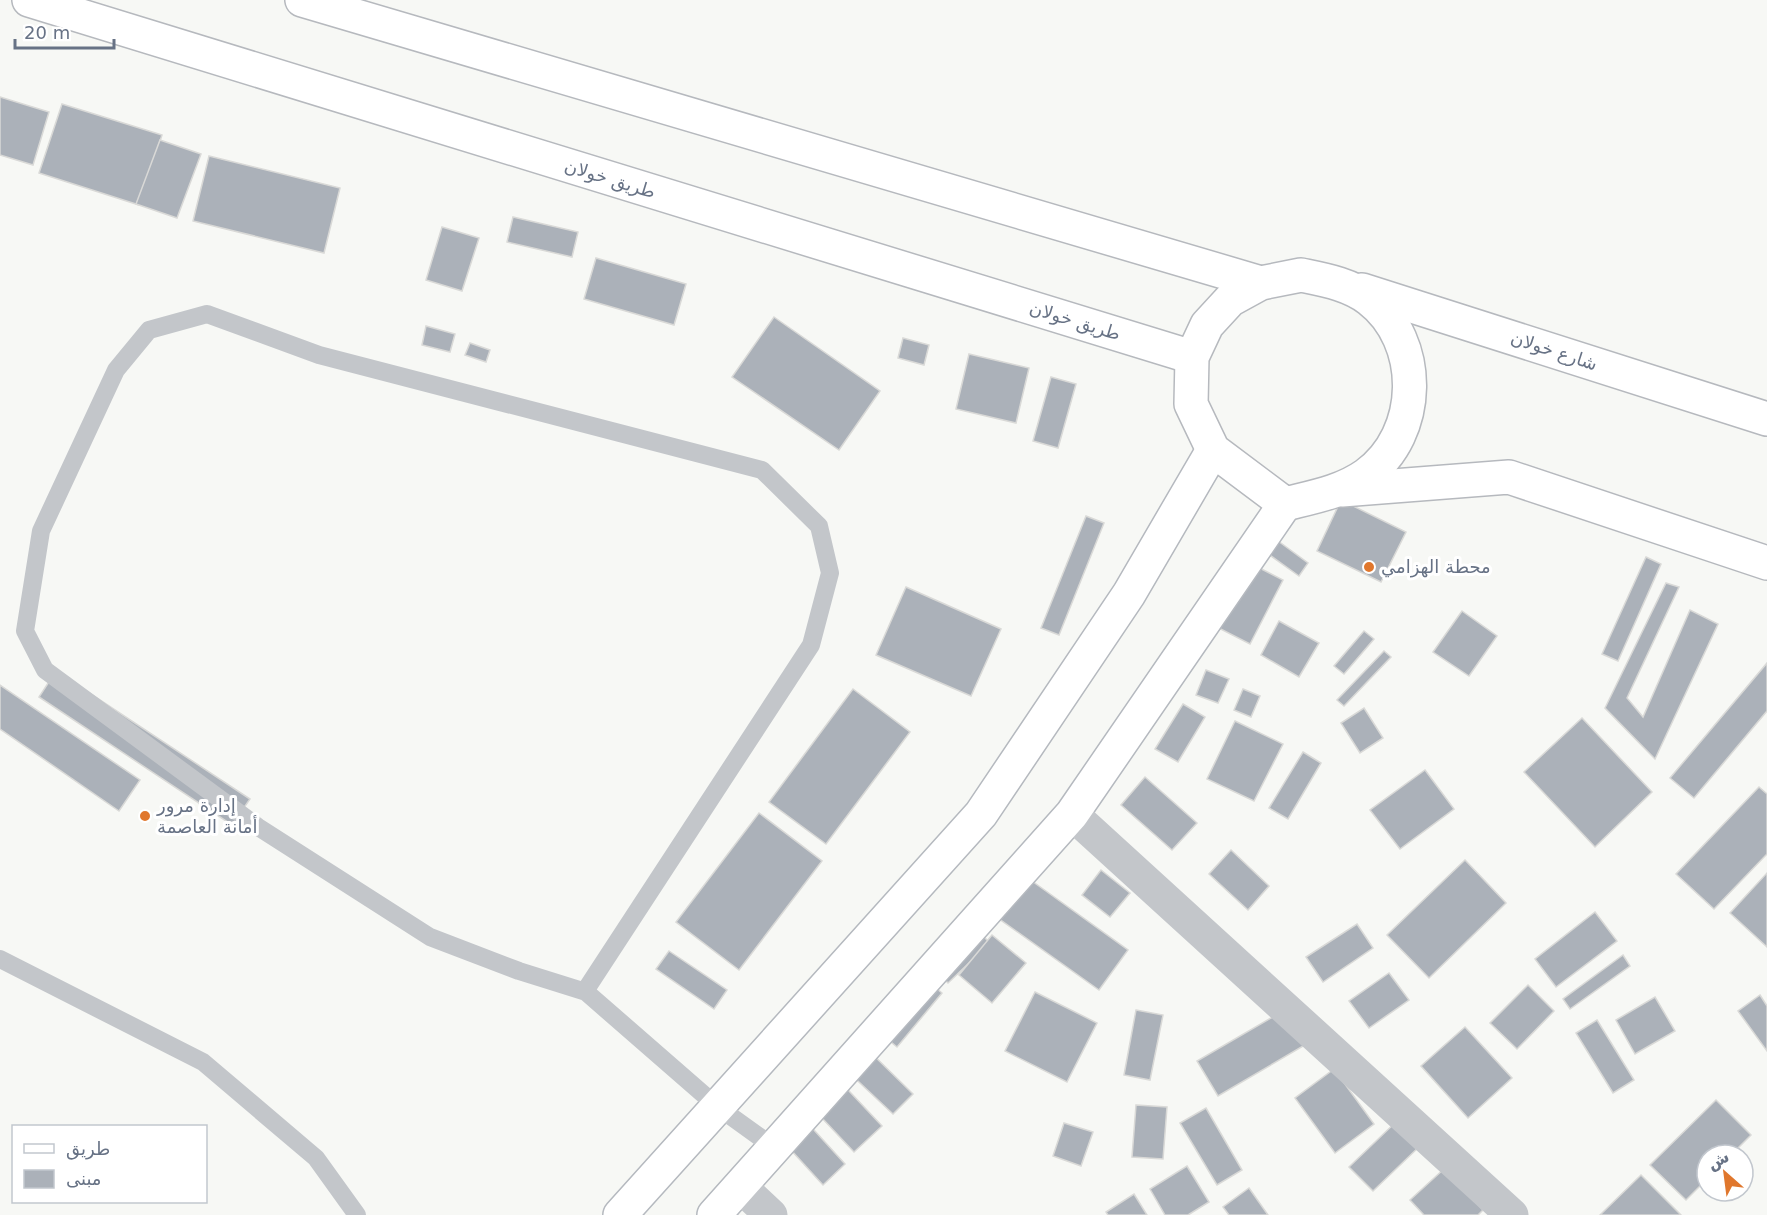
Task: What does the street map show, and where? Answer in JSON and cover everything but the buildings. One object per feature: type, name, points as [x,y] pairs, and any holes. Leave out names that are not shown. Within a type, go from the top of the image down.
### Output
[{"type":"main road","name":"طريق خولان","points":[[29,0],[1192,357]]},
{"type":"main road","points":[[302,0],[1261,283]]},
{"type":"main road","points":[[1285,504],[1213,450],[1191,404],[1192,357],[1207,325],[1230,300],[1261,283],[1301,275],[1340,283],[1369,300],[1392,324],[1406,354],[1411,387],[1406,420],[1390,450],[1367,474],[1338,491]]},
{"type":"main road","name":"شارع خولان","points":[[1340,283],[1767,419]]},
{"type":"main road","points":[[620,1215],[981,814],[1129,594],[1213,450]]},
{"type":"main road","points":[[714,1215],[1072,814],[1285,504],[1338,491],[1509,477],[1767,564]]},
{"type":"street","points":[[1072,814],[1512,1215]]},
{"type":"street","points":[[741,1187],[771,1215]]},
{"type":"lane","points":[[585,991],[811,645],[830,573],[819,526],[762,470],[319,355],[207,314],[149,330],[116,370],[41,531],[25,631],[45,670],[258,827],[430,937],[519,971],[585,991],[718,1107],[775,1148]]},
{"type":"lane","points":[[0,959],[203,1062],[316,1158],[357,1215]]},
{"type":"place","name":"محطة الهزامي","points":[[1369,567]]},
{"type":"place","name":"إدارة مرور أمانة العاصمة","points":[[145,816]]}]
